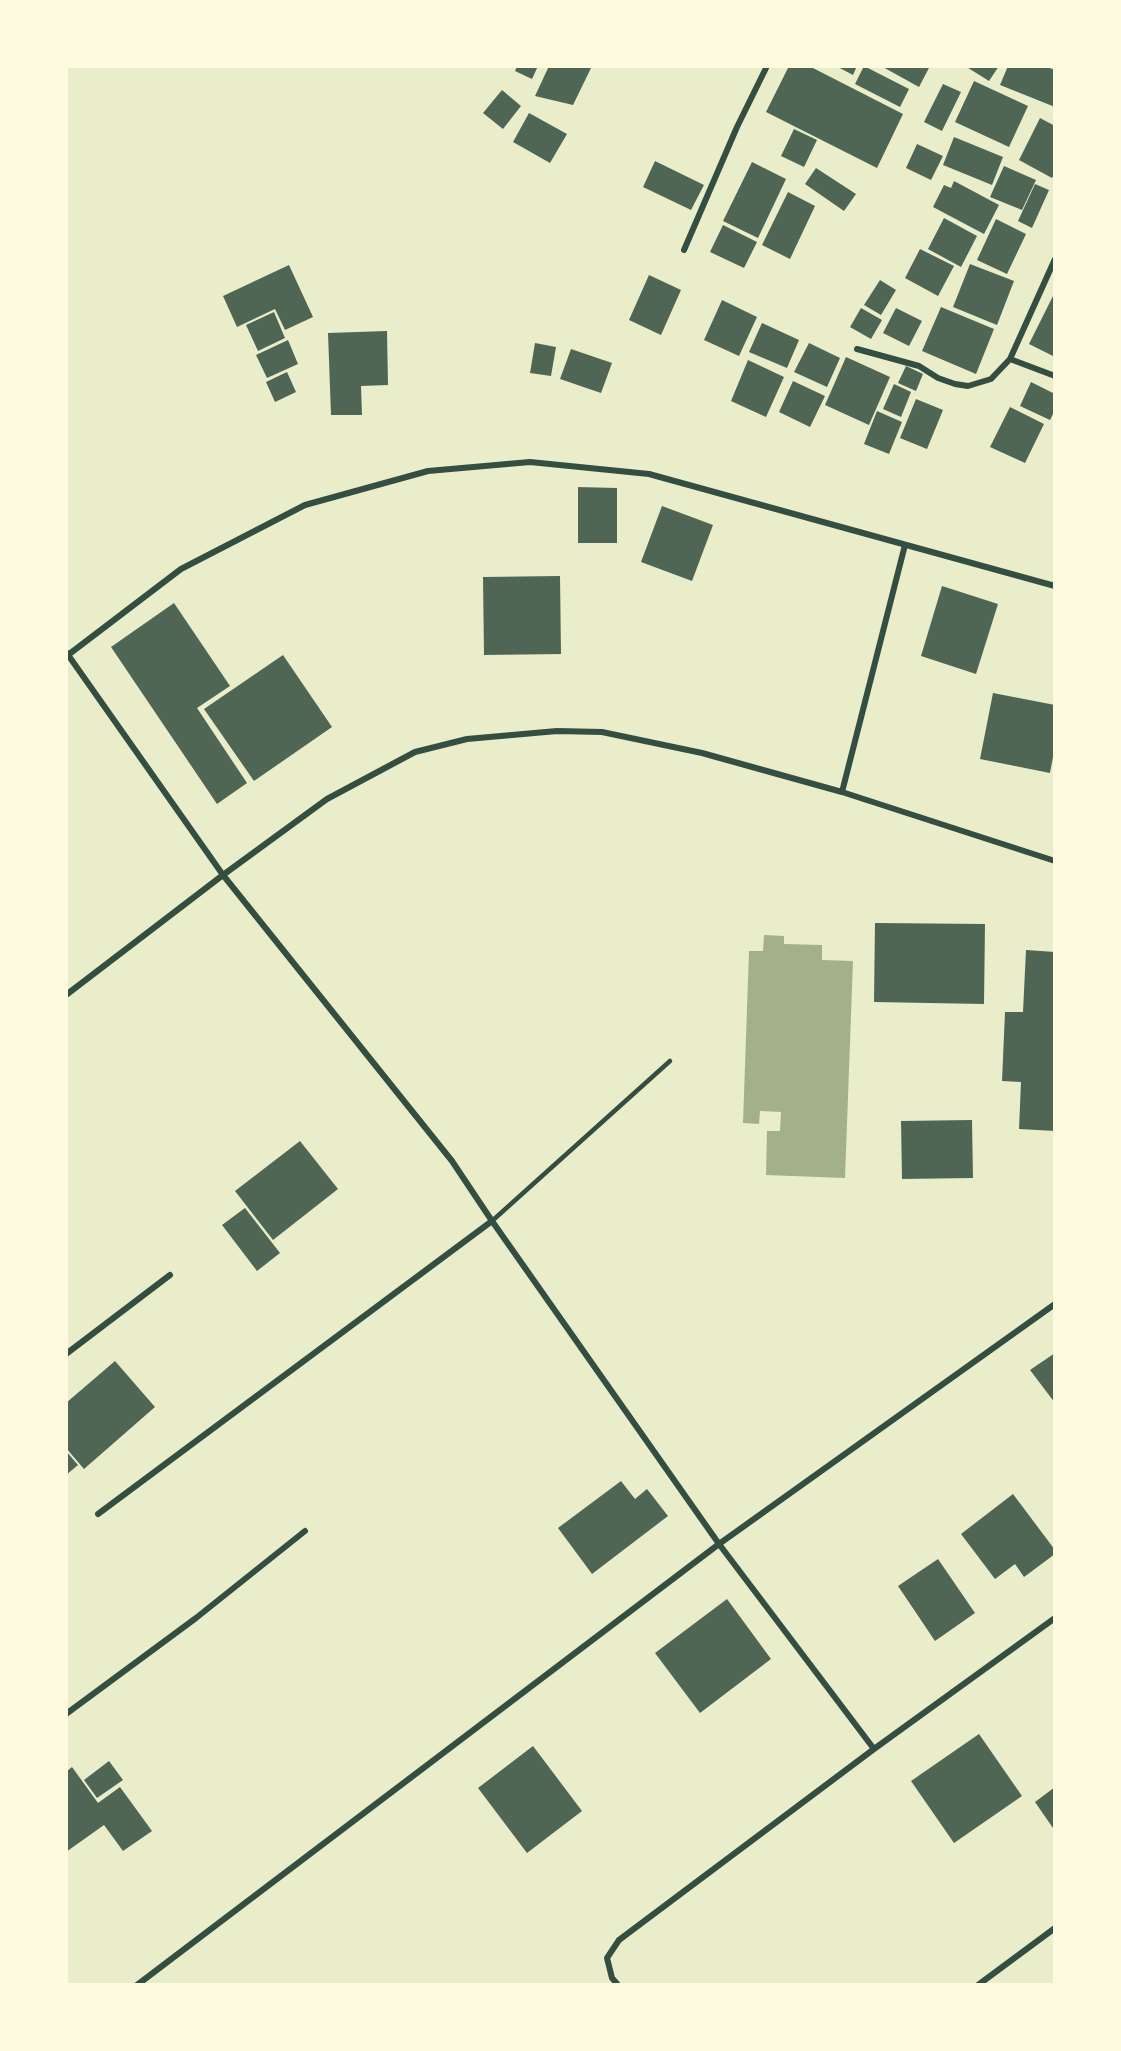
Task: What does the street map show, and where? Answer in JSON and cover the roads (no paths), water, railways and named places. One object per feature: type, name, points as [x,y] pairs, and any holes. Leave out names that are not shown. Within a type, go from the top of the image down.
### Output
[{"type":"street","points":[[684,250],[737,127],[767,66]]},
{"type":"street","points":[[857,349],[868,354],[920,366],[938,378],[955,384],[968,386],[991,380],[1010,359],[1055,259]]},
{"type":"street","points":[[1010,359],[1055,376]]},
{"type":"street","points":[[874,1749],[719,1544],[452,1161],[223,874],[67,653],[181,569],[295,510],[428,471],[530,462],[649,474],[1055,586]]},
{"type":"street","points":[[842,792],[905,545]]},
{"type":"street","points":[[66,996],[223,874],[327,799],[415,752],[467,739],[557,731],[602,732],[702,753],[842,792],[1055,861]]},
{"type":"street","points":[[98,1514],[492,1221]]},
{"type":"street","points":[[66,1354],[170,1275]]},
{"type":"street","points":[[137,1985],[719,1544],[1055,1304]]},
{"type":"street","points":[[66,1714],[196,1618],[305,1530]]},
{"type":"street","points":[[618,1985],[612,1978],[607,1958],[619,1940],[874,1749],[1055,1618]]},
{"type":"street","points":[[978,1985],[1055,1928]]},
{"type":"lane","points":[[492,1221],[670,1061]]}]
